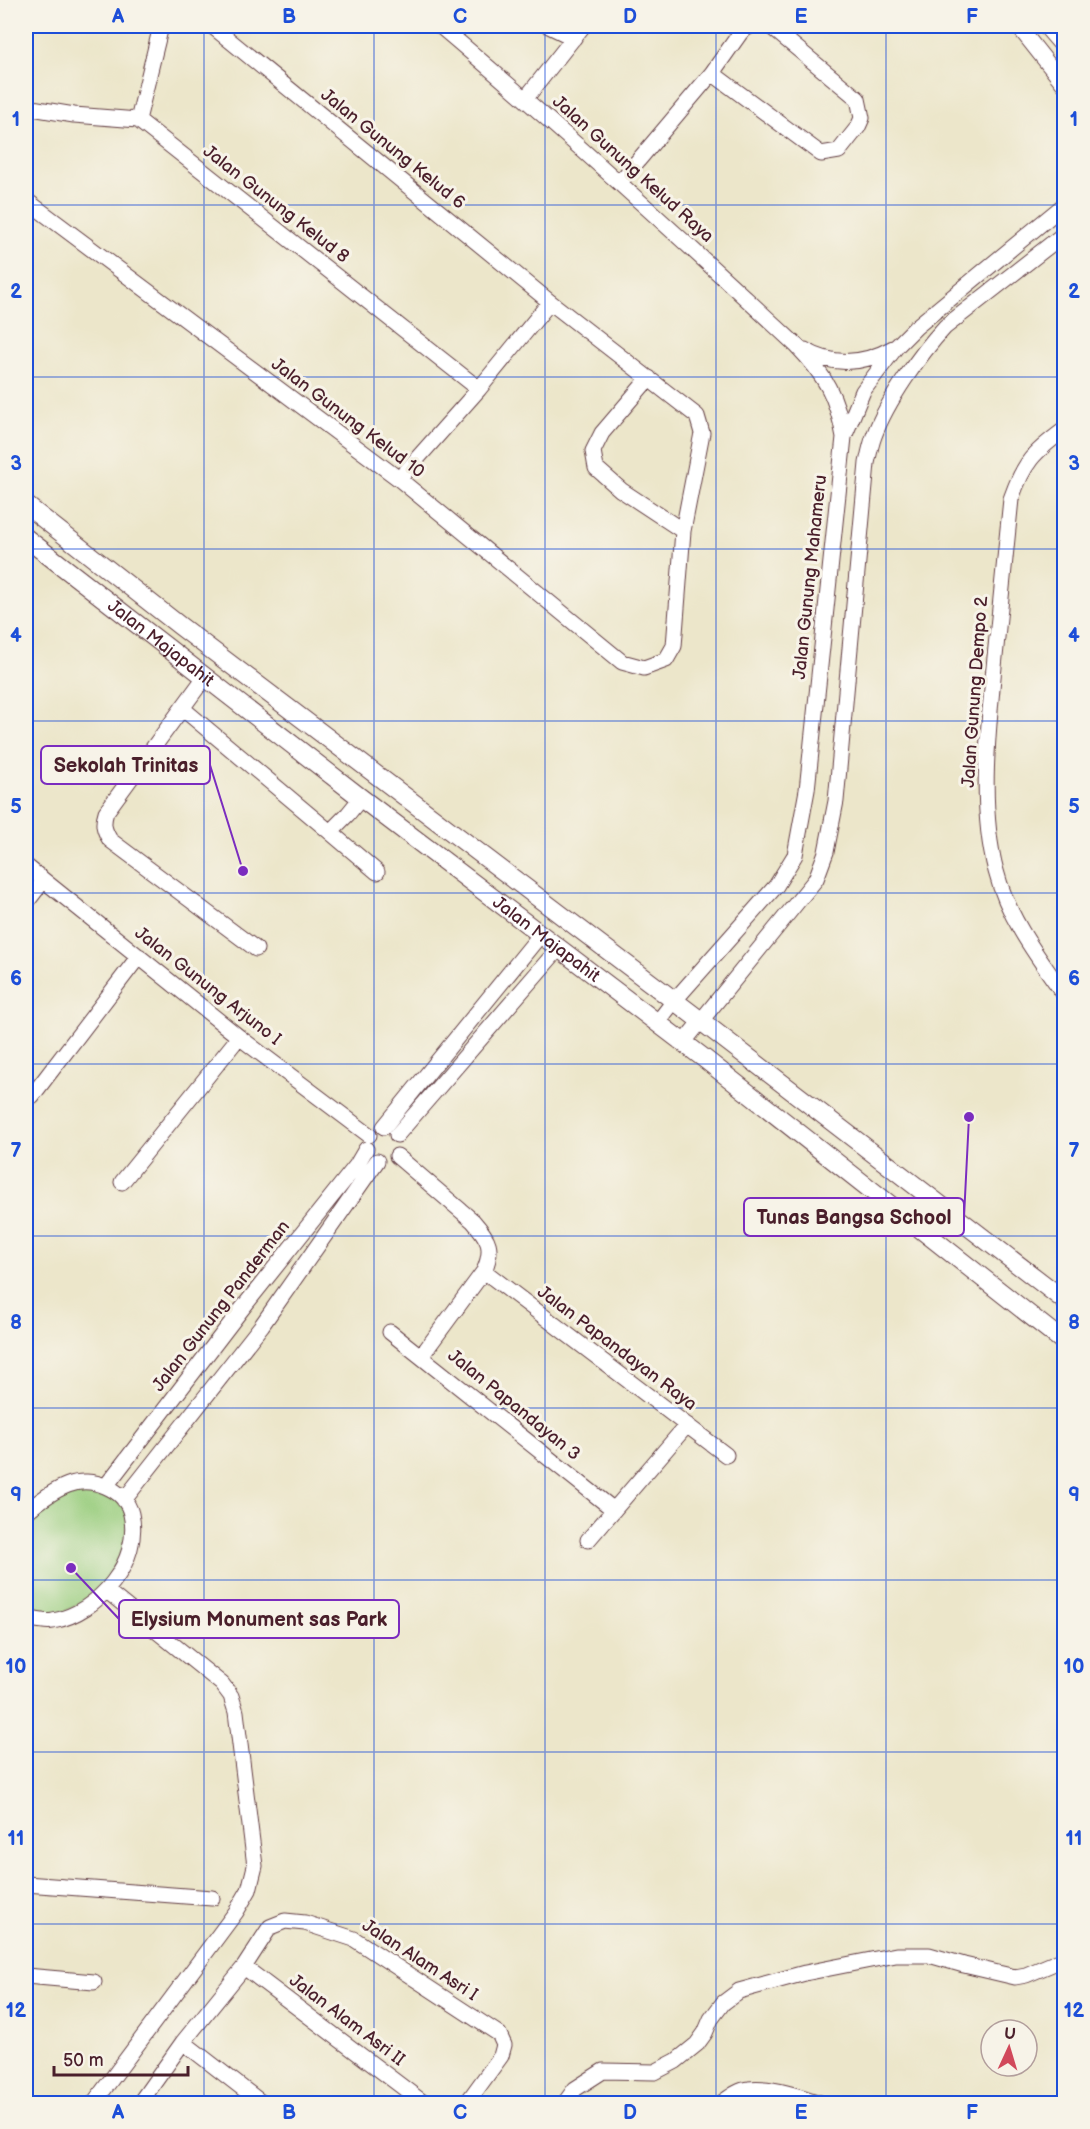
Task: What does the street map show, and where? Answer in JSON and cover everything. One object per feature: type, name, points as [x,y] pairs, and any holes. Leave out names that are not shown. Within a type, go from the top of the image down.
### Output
[{"type":"street","points":[[26,107],[74,115],[138,120],[161,26]]},
{"type":"street","name":"Jalan Gunung Kelud 6","points":[[212,26],[550,302],[697,416],[702,433],[683,531],[674,646],[666,660],[644,668]]},
{"type":"street","name":"Jalan Gunung Kelud Raya","points":[[440,26],[526,98],[620,182],[797,346],[815,365],[830,387],[840,411],[844,437]]},
{"type":"street","points":[[549,26],[574,38]]},
{"type":"street","points":[[526,98],[584,26]]},
{"type":"street","points":[[620,182],[712,73],[741,32],[750,26]]},
{"type":"street","points":[[712,73],[821,154],[838,151],[858,127],[862,117],[858,99],[770,26]]},
{"type":"street","points":[[1018,26],[1065,84]]},
{"type":"street","points":[[1045,26],[1065,48]]},
{"type":"street","name":"Jalan Gunung Kelud 8","points":[[138,120],[479,389]]},
{"type":"street","name":"Jalan Gunung Kelud 10","points":[[26,200],[399,479],[622,662],[644,668]]},
{"type":"street","name":"Jalan Gunung Mahameru","points":[[657,1023],[776,886],[795,855],[807,790],[844,437],[863,391],[897,346],[916,327],[1065,206]]},
{"type":"street","points":[[683,1043],[816,879],[826,852],[836,801],[867,463],[873,436],[884,414],[932,341],[945,327],[1065,234]]},
{"type":"street","points":[[399,479],[479,389],[550,302]]},
{"type":"street","name":"Jalan Gunung Kelud Raya","points":[[797,346],[816,356],[836,362],[857,362],[878,356],[897,346]]},
{"type":"street","points":[[649,378],[602,433],[593,451],[596,468],[621,490],[683,531]]},
{"type":"street","name":"Jalan Gunung Dempo 2","points":[[1065,430],[1039,448],[1020,472],[1011,498],[989,726],[987,818],[996,871],[1005,897],[1022,934],[1065,994]]},
{"type":"street","name":"Jalan Majapahit","points":[[26,505],[180,626],[1065,1300]]},
{"type":"street","name":"Jalan Majapahit","points":[[26,538],[361,798],[683,1043],[1065,1342]]},
{"type":"street","points":[[165,645],[180,626]]},
{"type":"street","points":[[823,631],[851,633]]},
{"type":"street","points":[[205,677],[106,812],[103,822],[104,830],[110,840],[256,949]]},
{"type":"street","points":[[182,708],[377,872]]},
{"type":"street","points":[[330,832],[361,798]]},
{"type":"street","name":"Jalan Gunung Arjuno I","points":[[26,866],[367,1142]]},
{"type":"street","points":[[26,903],[43,881]]},
{"type":"street","name":"Jalan Gunung Panderman","points":[[391,1131],[541,934]]},
{"type":"street","name":"Jalan Gunung Panderman","points":[[106,1486],[241,1310],[356,1166],[373,1131],[391,1131],[559,948]]},
{"type":"street","points":[[26,1097],[32,1096],[140,956]]},
{"type":"street","points":[[122,1182],[239,1037]]},
{"type":"street","points":[[367,1142],[369,1155],[377,1161],[385,1162],[397,1156],[401,1145],[391,1131]]},
{"type":"street","points":[[397,1156],[473,1221],[483,1233],[490,1257],[484,1271],[422,1356]]},
{"type":"street","points":[[124,1500],[262,1325],[377,1161]]},
{"type":"street","name":"Jalan Papandayan Raya","points":[[484,1271],[726,1455]]},
{"type":"street","name":"Jalan Papandayan 3","points":[[390,1332],[614,1510]]},
{"type":"street","points":[[588,1540],[687,1425]]},
{"type":"street","points":[[26,1512],[45,1497],[68,1485],[84,1483],[106,1486],[119,1493],[131,1514],[131,1542],[120,1572],[107,1591],[73,1616],[50,1622],[26,1618]]},
{"type":"street","points":[[93,2103],[236,1912],[249,1890],[255,1866],[236,1712],[231,1696],[222,1684],[107,1591]]},
{"type":"street","points":[[26,1884],[212,1898]]},
{"type":"street","name":"Jalan Alam Asri I","points":[[244,1967],[270,1927],[285,1921],[305,1923],[354,1939],[499,2034],[504,2045],[501,2056],[466,2103]]},
{"type":"street","points":[[564,2103],[575,2089],[603,2071],[655,2072],[676,2061],[697,2044],[723,2003],[739,1991],[805,1973],[896,1955],[929,1954],[1015,1977],[1026,1975],[1065,1959]]},
{"type":"street","points":[[139,2103],[183,2042],[244,1967]]},
{"type":"street","name":"Jalan Alam Asri II","points":[[244,1967],[426,2103]]},
{"type":"street","points":[[26,1976],[94,1982]]},
{"type":"street","points":[[183,2042],[263,2103]]},
{"type":"street","points":[[720,2103],[736,2093],[749,2089],[767,2090],[824,2103]]},
{"type":"green space","points":[[92,1486],[118,1495],[128,1515],[126,1546],[106,1590],[51,1620],[26,1616],[26,1518],[67,1489]]},
{"type":"place","name":"Sekolah Trinitas","points":[[243,871]]},
{"type":"place","name":"Tunas Bangsa School","points":[[969,1117]]},
{"type":"place","name":"Elysium Monument sas Park","points":[[71,1568]]}]
